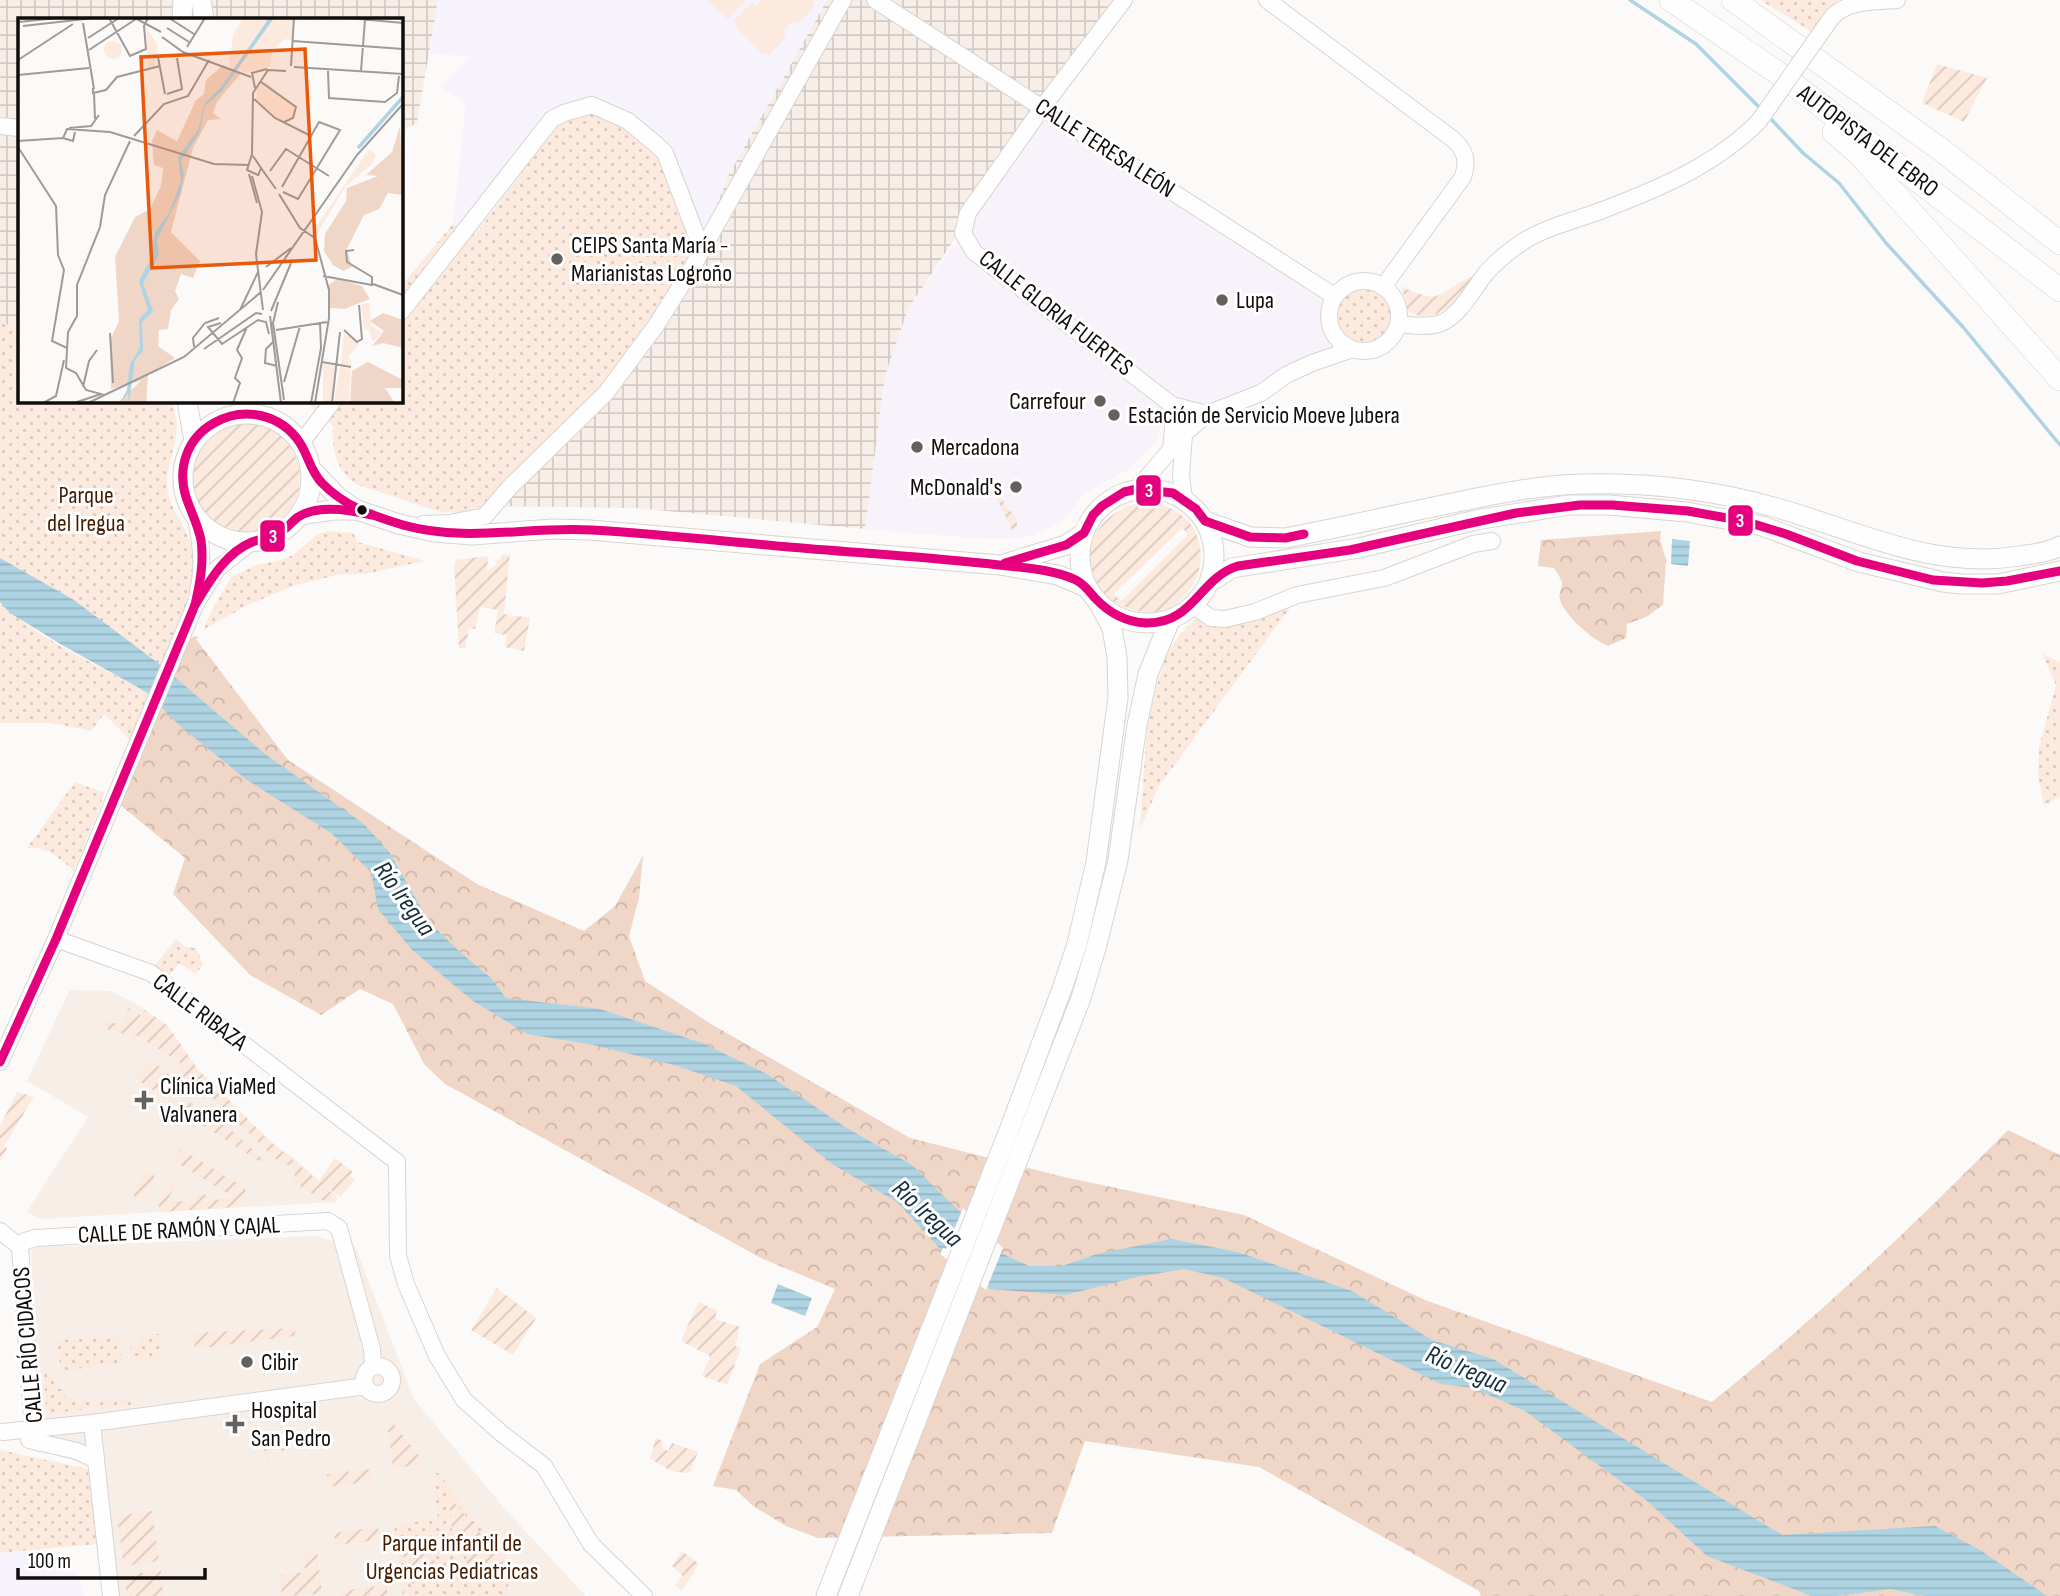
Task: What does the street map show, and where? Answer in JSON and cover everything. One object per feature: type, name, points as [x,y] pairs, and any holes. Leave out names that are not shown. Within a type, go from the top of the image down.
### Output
[{"type":"highway","points":[[1661,0],[1783,89],[1861,156],[2060,379]]},
{"type":"highway","name":"AUTOPISTA DEL EBRO","points":[[1671,0],[1784,77],[1987,231],[2060,290]]},
{"type":"highway","points":[[1733,0],[1942,139],[2060,228]]},
{"type":"highway","name":"AUTOPISTA DEL EBRO","points":[[1733,0],[1928,141],[2060,243]]},
{"type":"main road","points":[[183,0],[183,18]]},
{"type":"main road","points":[[201,0],[204,18]]},
{"type":"main road","points":[[187,402],[194,441]]},
{"type":"main road","points":[[225,402],[242,414]]},
{"type":"main road","points":[[242,414],[275,420],[293,434],[301,443],[310,468],[310,494],[299,515],[280,533],[266,540],[250,543],[234,542],[206,529],[187,504],[182,471],[186,454],[194,441],[215,422],[242,414]]},
{"type":"main road","points":[[310,468],[339,498],[357,510],[434,532],[472,535],[553,529],[590,530],[1000,565],[1058,575],[1093,595],[1110,612],[1124,619],[1155,623],[1170,620],[1193,605],[1210,582],[1232,568],[1359,548],[1476,520],[1569,505],[1646,507],[1727,518],[1762,526],[1859,562],[1961,584],[1998,584],[2060,570]]},
{"type":"main road","points":[[1205,521],[1250,537],[1285,538],[1532,488],[1615,484],[1670,487],[1721,494],[1779,508],[1903,548],[1960,559],[1988,560],[2047,552],[2060,547]]},
{"type":"main road","points":[[826,1596],[1008,1133],[1077,944],[1096,862],[1118,698],[1117,657],[1112,628],[1082,572],[1080,555],[1084,533],[1093,515],[1112,498],[1137,489],[1161,489],[1184,499],[1205,521],[1214,545],[1215,558],[1210,582]]},
{"type":"main road","points":[[299,515],[357,510]]},
{"type":"main road","points":[[1000,565],[1066,544],[1084,533]]},
{"type":"main road","points":[[848,1596],[1081,998],[1097,948],[1118,860],[1136,725],[1148,674],[1170,620]]},
{"type":"street","points":[[399,524],[450,523],[485,516],[510,487],[606,393],[657,324],[702,250],[843,0]]},
{"type":"street","name":"CALLE TERESA LEÓN","points":[[875,0],[1334,296]]},
{"type":"street","name":"CALLE GLORIA FUERTES","points":[[1124,0],[1042,108],[968,213],[963,233],[974,252],[1171,405]]},
{"type":"street","points":[[1266,0],[1462,148],[1466,158],[1463,177],[1383,287]]},
{"type":"street","points":[[1399,324],[1441,323],[1455,313],[1488,270],[1524,242],[1557,224],[1602,210],[1690,173],[1738,142],[1759,121],[1838,8],[1851,0],[1897,0]]},
{"type":"street","points":[[402,311],[552,119],[592,105],[628,121],[665,153],[702,250]]},
{"type":"street","points":[[0,126],[18,128]]},
{"type":"street","points":[[1352,282],[1374,282],[1383,287],[1395,299],[1400,316],[1399,324],[1391,337],[1384,344],[1364,351],[1344,345],[1333,331],[1328,317],[1334,296],[1352,282]]},
{"type":"street","points":[[1329,356],[1333,331]]},
{"type":"street","points":[[1137,489],[1184,434],[1207,414],[1261,393],[1286,375],[1329,356],[1353,349]]},
{"type":"street","points":[[301,443],[332,402]]},
{"type":"street","points":[[1171,449],[1174,418],[1171,405],[1207,414]]},
{"type":"street","points":[[1184,434],[1181,475],[1184,499]]},
{"type":"street","points":[[195,605],[203,572],[203,554],[196,518]]},
{"type":"street","points":[[1193,605],[1211,618],[1225,619],[1255,612],[1297,595],[1384,578],[1473,544],[1492,541]]},
{"type":"street","points":[[0,1062],[56,939],[195,605],[217,569],[250,543]]},
{"type":"street","name":"CALLE RIBAZA","points":[[56,939],[152,973],[397,1162],[398,1256],[406,1284],[437,1356],[464,1400],[544,1466],[591,1544],[644,1596]]},
{"type":"street","name":"CALLE DE RAMÓN Y CAJAL","points":[[20,1247],[25,1241],[35,1238],[328,1221],[339,1228],[372,1349],[373,1367]]},
{"type":"street","points":[[0,1231],[20,1247]]},
{"type":"street","name":"CALLE RÍO CIDACOS","points":[[20,1247],[36,1436]]},
{"type":"street","points":[[373,1367],[382,1367],[390,1372],[392,1384],[387,1392],[379,1395],[371,1393],[366,1386],[365,1377],[373,1367]]},
{"type":"street","points":[[36,1436],[92,1423],[366,1386]]},
{"type":"street","points":[[61,1447],[86,1436],[92,1423]]},
{"type":"street","points":[[92,1423],[111,1596]]},
{"type":"street","points":[[2,1432],[36,1436],[96,1460]]},
{"type":"shaded area","points":[[0,0],[438,0],[417,123],[402,131],[402,18],[18,18],[18,326],[7,325],[0,317]]},
{"type":"shaded area","name":"CEIPS Santa María - Marianistas Logroño","points":[[438,0],[827,0],[729,174],[705,234],[696,233],[688,264],[607,378],[482,506],[459,513],[441,512],[419,506],[348,479],[341,471],[332,438],[334,427],[306,402],[402,402],[402,285],[453,224],[466,103],[440,87],[472,56],[430,54]]},
{"type":"shaded area","points":[[827,0],[1124,0],[1042,108],[908,309],[885,376],[865,529],[634,508],[482,506],[607,378],[688,264],[705,234],[729,174]]},
{"type":"shaded area","points":[[1042,108],[1334,296],[1328,317],[1330,327],[1344,345],[1184,434],[1171,405],[1156,440],[1131,468],[1085,493],[1063,521],[1033,536],[987,539],[865,529],[885,376],[908,309],[963,233]]},
{"type":"shaded area","name":"Clínica ViaMed Valvanera","points":[[69,991],[110,991],[135,1003],[167,1025],[199,1071],[270,1142],[290,1155],[337,1196],[337,1202],[39,1219],[27,1211],[88,1117],[27,1081]]},
{"type":"shaded area","name":"Hospital San Pedro","points":[[316,1236],[356,1248],[414,1399],[504,1508],[586,1596],[104,1596],[90,1466],[37,1448],[31,1247]]},
{"type":"shaded area","points":[[50,1550],[77,1574],[84,1596],[0,1596],[0,1553]]},
{"type":"green space","points":[[707,0],[747,0],[728,19]]},
{"type":"green space","points":[[762,0],[812,0],[816,5],[798,24],[793,21],[783,32],[786,37],[769,56],[765,52],[763,54],[735,27],[737,25],[734,21],[752,2],[756,6]]},
{"type":"green space","points":[[1760,0],[1838,0],[1826,12],[1814,33]]},
{"type":"green space","points":[[1937,64],[1987,78],[1964,122],[1922,103]]},
{"type":"green space","points":[[591,113],[618,120],[656,154],[670,176],[694,244],[688,264],[607,378],[482,506],[459,513],[441,512],[359,485],[346,475],[337,460],[333,444],[334,427],[306,402],[402,402],[402,285],[453,224],[476,234],[557,125]]},
{"type":"green space","points":[[1477,275],[1456,300],[1438,313],[1429,316],[1408,311],[1401,286],[1416,293],[1436,296]]},
{"type":"green space","points":[[1362,287],[1378,292],[1386,300],[1391,316],[1386,332],[1378,340],[1362,345],[1346,340],[1338,332],[1333,316],[1338,300],[1346,292]]},
{"type":"green space","name":"Parque del Iregua","points":[[0,317],[7,325],[18,326],[18,402],[172,402],[177,427],[167,486],[171,503],[193,553],[189,593],[203,598],[186,637],[177,677],[141,751],[104,714],[91,731],[51,723],[0,723],[0,602],[49,639],[146,692],[0,558]]},
{"type":"green space","points":[[246,424],[267,428],[284,440],[296,457],[300,478],[296,499],[284,516],[267,528],[246,532],[225,528],[208,516],[196,499],[192,478],[196,457],[208,440],[225,428]]},
{"type":"green space","points":[[990,484],[1016,518],[1017,524],[1013,532]]},
{"type":"green space","points":[[1147,501],[1176,511],[1193,528],[1200,549],[1199,571],[1189,591],[1173,605],[1152,612],[1128,608],[1110,599],[1093,575],[1090,560],[1096,533],[1105,521],[1131,505]],"holes":[[[1182,528],[1188,534],[1121,601],[1114,594]]]},
{"type":"green space","points":[[327,531],[353,533],[358,542],[425,561],[365,574],[341,574],[293,586],[248,605],[203,630],[231,577],[256,565],[293,555],[318,534]]},
{"type":"green space","points":[[1661,531],[1660,540],[1666,559],[1663,605],[1646,617],[1627,624],[1626,638],[1608,646],[1573,620],[1563,606],[1559,596],[1562,583],[1554,568],[1538,566],[1541,540]]},
{"type":"green space","points":[[510,554],[504,614],[530,618],[524,651],[505,647],[507,635],[494,633],[498,610],[480,607],[475,629],[469,628],[465,649],[459,648],[454,565],[456,560],[488,556],[487,571],[496,565],[496,560],[500,560],[501,555]]},
{"type":"green space","points":[[1295,601],[1159,786],[1140,829],[1147,727],[1167,652],[1182,632],[1207,608],[1229,617]]},
{"type":"green space","points":[[194,636],[199,637],[196,639],[288,760],[477,884],[584,931],[615,906],[643,856],[639,898],[629,936],[645,981],[711,1024],[910,1138],[1064,1177],[1244,1215],[1425,1300],[1712,1402],[1864,1270],[2008,1130],[2060,1155],[2060,1596],[1481,1596],[1479,1591],[1259,1467],[1085,1441],[1052,1533],[818,1538],[786,1526],[753,1506],[736,1490],[713,1486],[760,1364],[817,1327],[835,1289],[761,1258],[445,1084],[424,1064],[393,1004],[360,989],[321,1015],[250,975],[173,894],[185,858],[119,804],[169,679],[176,677],[172,670],[186,643]]},
{"type":"green space","points":[[2042,654],[2060,662],[2060,797],[2044,805],[2038,775],[2039,747],[2056,685]]},
{"type":"green space","points":[[75,782],[105,793],[74,871],[46,851],[26,849]]},
{"type":"green space","points":[[176,939],[186,947],[196,948],[203,965],[195,974],[179,963],[166,980],[152,969]]},
{"type":"green space","points":[[129,1008],[141,1015],[127,1035],[100,1027],[104,1020],[120,1025]]},
{"type":"green space","points":[[145,1010],[167,1025],[199,1071],[270,1141],[319,1181],[335,1158],[353,1172],[350,1176],[355,1180],[340,1197],[329,1189],[334,1200],[324,1201],[294,1182],[295,1172],[291,1166],[280,1163],[207,1093],[205,1095],[177,1071],[181,1063],[136,1035],[133,1038],[130,1036]]},
{"type":"green space","points":[[150,1059],[183,1086],[172,1105],[138,1080],[134,1080]]},
{"type":"green space","points":[[17,1092],[34,1097],[4,1146],[7,1148],[0,1162],[0,1126]]},
{"type":"green space","points":[[183,1098],[205,1111],[207,1108],[265,1161],[260,1162],[176,1108]]},
{"type":"green space","points":[[181,1149],[245,1188],[246,1193],[236,1207],[160,1212],[158,1202],[175,1177],[179,1180],[166,1202],[193,1201],[199,1191],[213,1200],[235,1198],[174,1161]]},
{"type":"green space","points":[[149,1171],[154,1174],[154,1180],[142,1199],[135,1199],[133,1191]]},
{"type":"green space","points":[[497,1288],[536,1318],[513,1355],[471,1330]]},
{"type":"green space","points":[[698,1302],[717,1310],[715,1319],[740,1327],[735,1346],[741,1349],[727,1385],[702,1376],[710,1356],[681,1341]]},
{"type":"green space","points":[[295,1328],[295,1336],[195,1349],[193,1333]]},
{"type":"green space","points":[[159,1334],[162,1358],[132,1361],[130,1343],[140,1342],[140,1336]]},
{"type":"green space","points":[[121,1337],[122,1363],[61,1371],[57,1340]]},
{"type":"green space","points":[[52,1371],[53,1382],[58,1382],[58,1389],[64,1389],[66,1398],[71,1398],[72,1401],[88,1400],[95,1405],[98,1402],[130,1399],[131,1405],[51,1413],[46,1408],[44,1372]]},
{"type":"green space","points":[[387,1421],[392,1422],[426,1464],[393,1468]]},
{"type":"green space","points":[[265,1437],[272,1442],[276,1439],[284,1442],[285,1452],[277,1449],[272,1451],[268,1463],[265,1464],[264,1445],[260,1442]]},
{"type":"green space","points":[[656,1438],[663,1441],[663,1449],[668,1451],[672,1443],[698,1452],[690,1472],[669,1470],[650,1458]]},
{"type":"green space","points":[[0,1450],[88,1469],[97,1544],[0,1553]]},
{"type":"green space","points":[[371,1469],[373,1481],[328,1487],[327,1474]]},
{"type":"green space","name":"Parque infantil de Urgencias Pediatricas","points":[[432,1473],[438,1473],[505,1558],[509,1596],[403,1596],[394,1525],[438,1519]]},
{"type":"green space","points":[[449,1496],[503,1560],[505,1572],[468,1576],[464,1531],[452,1532]]},
{"type":"green space","points":[[152,1511],[159,1561],[124,1566],[117,1516]]},
{"type":"green space","points":[[378,1527],[380,1540],[336,1545],[334,1533]]},
{"type":"green space","points":[[431,1535],[437,1580],[407,1584],[401,1539]]},
{"type":"green space","points":[[317,1551],[322,1594],[282,1596],[280,1575],[305,1572],[303,1553]]},
{"type":"green space","points":[[682,1551],[699,1564],[682,1591],[675,1585],[683,1576],[672,1566]]},
{"type":"green space","points":[[161,1571],[163,1596],[127,1596],[124,1575]]},
{"type":"green space","points":[[386,1585],[388,1596],[342,1596],[342,1591]]},
{"type":"water","points":[[1672,539],[1690,541],[1688,566],[1671,564]]},
{"type":"water","name":"Río Iregua","points":[[0,558],[74,600],[158,663],[265,754],[364,824],[390,853],[429,922],[491,978],[506,998],[600,1009],[702,1043],[767,1074],[845,1127],[912,1165],[1003,1254],[1029,1266],[1062,1266],[1097,1254],[1171,1239],[1238,1252],[1352,1291],[1432,1340],[1493,1359],[1782,1535],[1935,1526],[1980,1550],[2047,1596],[1924,1596],[1891,1589],[1836,1596],[1812,1596],[1707,1556],[1646,1500],[1525,1411],[1473,1388],[1441,1384],[1223,1278],[1184,1269],[1137,1277],[1065,1295],[990,1289],[942,1251],[897,1202],[832,1164],[736,1086],[674,1065],[594,1045],[527,1034],[473,1001],[412,950],[378,909],[371,872],[331,833],[247,780],[180,726],[146,692],[10,613],[0,602]]},
{"type":"water","points":[[778,1284],[812,1298],[805,1316],[771,1303]]},
{"type":"pier","points":[[963,1208],[1003,1248],[986,1290],[940,1254],[943,1248],[946,1249]]},
{"type":"waterway","points":[[1630,0],[1696,44],[1761,109]]},
{"type":"waterway","points":[[1769,117],[1803,153],[1839,183],[1886,243],[1963,327],[2060,445]]},
{"type":"transit line","name":"3","points":[[0,1062],[56,939],[195,605],[202,548],[184,486],[186,455],[205,429],[237,415],[261,416],[283,425],[300,443],[315,474],[331,491],[360,509],[403,525],[451,533],[568,529],[617,532],[1028,568],[1058,573],[1076,580],[1112,612],[1125,619],[1146,623],[1175,616],[1186,609],[1214,580],[1238,566],[1350,550],[1516,513],[1580,505],[1688,511],[1744,521],[1857,561],[1933,580],[1982,583],[2060,571]]},
{"type":"transit line","name":"3","points":[[1005,563],[1066,545],[1084,533],[1093,515],[1102,506],[1124,492],[1137,489],[1173,493],[1196,509],[1205,521],[1250,537],[1285,538],[1304,534]]},
{"type":"transit line","name":"3","points":[[195,605],[219,569],[234,553],[252,542],[278,534],[298,517],[325,509],[372,515]]},
{"type":"place","name":"CEIPS Santa María - Marianistas Logroño","points":[[557,259]]},
{"type":"place","name":"Lupa","points":[[1222,300]]},
{"type":"place","name":"Carrefour","points":[[1100,401]]},
{"type":"place","name":"Estación de Servicio Moeve Jubera","points":[[1114,415]]},
{"type":"place","name":"Mercadona","points":[[917,447]]},
{"type":"place","name":"McDonald's","points":[[1016,487]]},
{"type":"place","name":"Clínica ViaMed Valvanera","points":[[144,1100]]},
{"type":"place","name":"Cibir","points":[[247,1362]]},
{"type":"place","name":"Hospital San Pedro","points":[[235,1424]]}]
